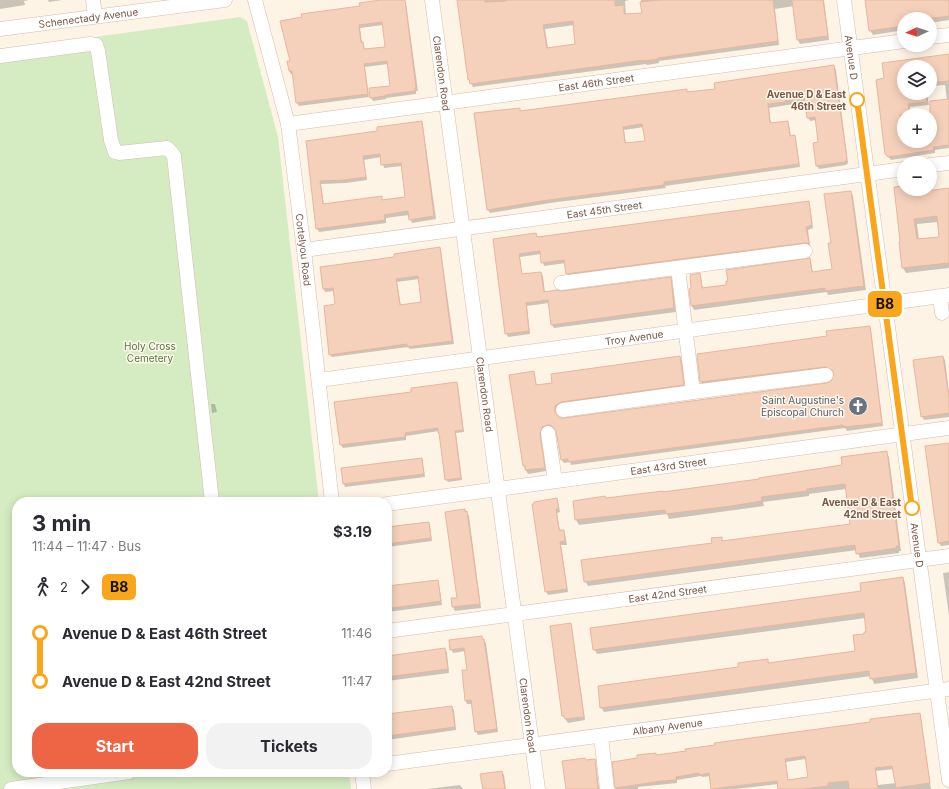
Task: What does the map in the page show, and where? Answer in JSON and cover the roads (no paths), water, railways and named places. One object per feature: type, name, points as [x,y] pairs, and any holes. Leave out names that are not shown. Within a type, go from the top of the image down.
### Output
[{"type":"street","points":[[93,0],[95,16]]},
{"type":"street","name":"Schenectady Avenue","points":[[0,29],[225,0]]},
{"type":"street","name":"Cortelyou Road","points":[[256,0],[288,124],[304,250],[331,497]]},
{"type":"street","name":"Clarendon Road","points":[[432,0],[538,789]]},
{"type":"street","name":"Avenue D","points":[[844,0],[919,560],[943,690],[949,780]]},
{"type":"street","points":[[937,36],[949,35]]},
{"type":"street","name":"East 46th Street","points":[[288,124],[897,42]]},
{"type":"street","points":[[0,56],[90,44],[96,45],[111,140],[115,152],[119,153],[167,148],[174,156],[211,497]]},
{"type":"street","points":[[937,165],[949,163]]},
{"type":"street","name":"East 45th Street","points":[[304,250],[463,227],[897,170]]},
{"type":"street","points":[[561,283],[804,251]]},
{"type":"street","points":[[678,268],[694,392]]},
{"type":"street","points":[[942,313],[945,296]]},
{"type":"street","name":"Troy Avenue","points":[[319,380],[945,296]]},
{"type":"street","points":[[563,410],[826,375]]},
{"type":"street","name":"East 43rd Street","points":[[392,503],[949,428]]},
{"type":"street","points":[[548,433],[555,481]]},
{"type":"street","name":"East 42nd Street","points":[[392,630],[949,556]]},
{"type":"street","name":"Albany Avenue","points":[[392,763],[943,690]]},
{"type":"street","points":[[601,736],[607,789]]},
{"type":"street","points":[[11,789],[102,783],[117,777]]},
{"type":"street","points":[[363,777],[364,789]]},
{"type":"place","name":"Avenue D & East 46th Street","points":[[857,100]]},
{"type":"place","name":"Saint Augustine's Episcopal Church","points":[[858,406]]},
{"type":"place","name":"Avenue D & East 42nd Street","points":[[912,508]]},
{"type":"park label","name":"Holy Cross Cemetery","points":[[150,352]]}]
